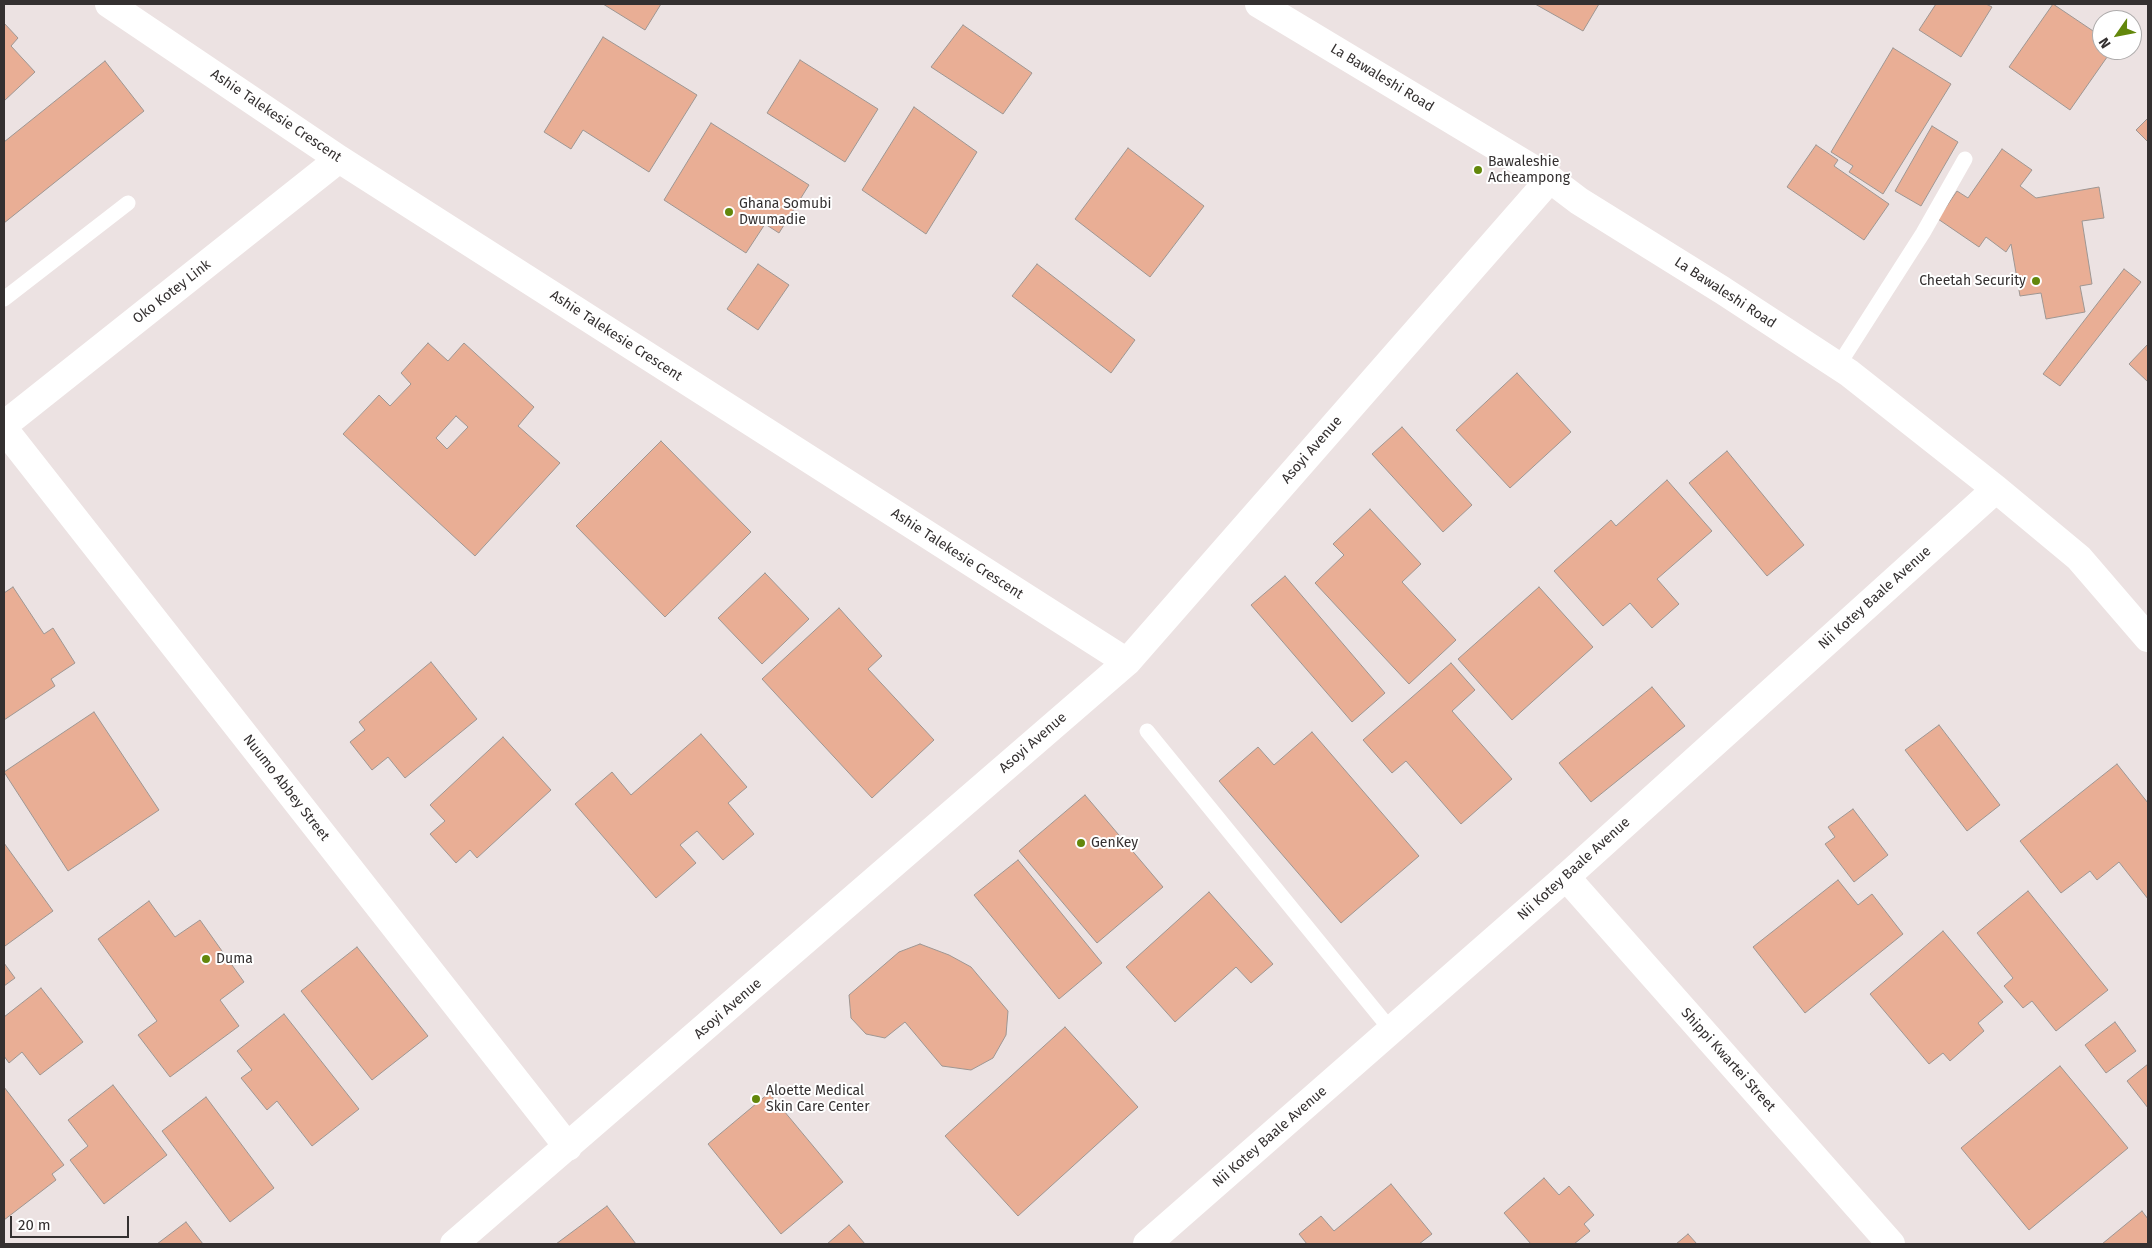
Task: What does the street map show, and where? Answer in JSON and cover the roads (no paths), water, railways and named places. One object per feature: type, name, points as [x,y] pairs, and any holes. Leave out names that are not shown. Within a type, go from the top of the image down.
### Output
[{"type":"street","name":"Ashie Talekesie Crescent","points":[[109,4],[339,159],[1127,662]]},
{"type":"street","name":"La Bawaleshi Road","points":[[1259,4],[1550,179],[1579,201],[1722,290],[1838,366],[1996,489],[2079,558],[2148,638]]},
{"type":"street","name":"Oko Kotey Link","points":[[4,427],[339,159]]},
{"type":"street","name":"Asoyi Avenue","points":[[454,1244],[1127,662],[1550,179]]},
{"type":"street","name":"Nuumo Abbey Street","points":[[4,427],[568,1147]]},
{"type":"street","name":"Nii Kotey Baale Avenue","points":[[1147,1244],[1566,877],[1996,489]]},
{"type":"street","name":"Shippi Kwartei Street","points":[[1566,877],[1891,1244]]},
{"type":"lane","points":[[1838,366],[1923,233],[1965,159]]},
{"type":"lane","points":[[4,299],[128,203]]},
{"type":"lane","points":[[1147,731],[1391,1030]]},
{"type":"place","name":"Bawaleshie Acheampong","points":[[1478,170]]},
{"type":"place","name":"Ghana Somubi Dwumadie","points":[[729,212]]},
{"type":"place","name":"Cheetah Security","points":[[2036,281]]},
{"type":"place","name":"GenKey","points":[[1081,843]]},
{"type":"place","name":"Duma","points":[[206,959]]},
{"type":"place","name":"Aloette Medical Skin Care Center","points":[[756,1099]]}]
